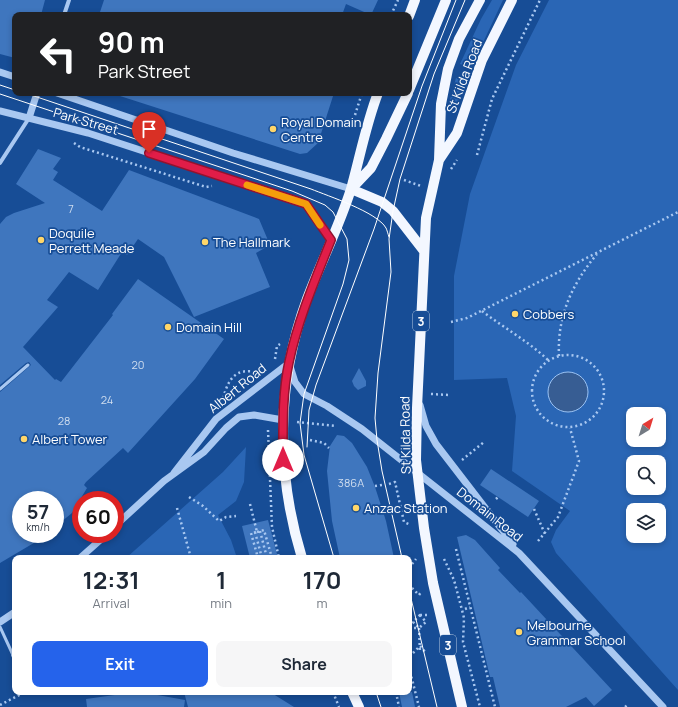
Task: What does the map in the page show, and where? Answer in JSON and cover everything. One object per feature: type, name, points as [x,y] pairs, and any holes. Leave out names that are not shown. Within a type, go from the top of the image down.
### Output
[{"type":"main road","points":[[410,12],[415,0]]},
{"type":"main road","points":[[412,83],[446,0]]},
{"type":"main road","name":"St Kilda Road","points":[[462,707],[433,583],[424,528],[417,472],[417,392],[426,218],[439,160],[441,104],[448,69],[459,39],[480,0]]},
{"type":"main road","name":"St Kilda Road","points":[[439,160],[457,133],[482,60],[512,0]]},
{"type":"main road","points":[[301,555],[295,534],[283,470],[283,420],[289,363],[307,300],[351,189],[377,96]]},
{"type":"main road","points":[[351,189],[371,168],[407,96]]},
{"type":"main road","points":[[351,189],[382,202],[393,210],[424,251]]},
{"type":"main road","points":[[353,695],[359,707]]},
{"type":"street","points":[[65,12],[69,0]]},
{"type":"street","points":[[0,72],[12,76]]},
{"type":"street","points":[[0,163],[29,118],[36,96]]},
{"type":"street","name":"Park Street","points":[[66,96],[226,150],[351,189]]},
{"type":"street","name":"Park Street","points":[[0,111],[88,133],[306,204],[331,240]]},
{"type":"street","name":"Albert Road","points":[[174,473],[216,419],[289,363]]},
{"type":"street","name":"Domain Road","points":[[289,363],[295,382],[304,394],[327,406],[362,428],[519,553],[663,707]]},
{"type":"street","points":[[417,392],[426,426],[436,444],[519,553]]},
{"type":"street","name":"Albert Road","points":[[124,518],[174,473],[204,452],[226,428],[239,417],[254,415],[283,420]]},
{"type":"street","points":[[83,555],[97,543]]},
{"type":"street","points":[[0,622],[12,614]]},
{"type":"lane","points":[[0,390],[28,365]]},
{"type":"lane","points":[[0,627],[12,653]]},
{"type":"path","points":[[392,12],[398,0]]},
{"type":"path","points":[[477,155],[492,99],[540,0]]},
{"type":"path","points":[[72,141],[80,147],[206,187]]},
{"type":"path","points":[[404,180],[423,187]]},
{"type":"path","points":[[451,322],[468,318],[678,212]]},
{"type":"path","points":[[559,356],[560,331],[566,304],[582,272],[599,253]]},
{"type":"path","points":[[482,311],[501,326],[534,347],[548,360]]},
{"type":"path","points":[[571,355],[583,358],[593,365],[600,375],[604,386],[604,398],[600,410],[592,419],[582,426],[570,428],[558,427],[547,422],[538,413],[533,402],[531,390],[533,379],[539,368],[548,360],[559,356],[571,355]]},
{"type":"path","points":[[216,419],[228,381],[234,376],[252,371],[273,374]]},
{"type":"path","points":[[417,392],[448,395]]},
{"type":"path","points":[[283,420],[338,427]]},
{"type":"path","points":[[538,541],[545,535],[558,517],[578,461],[570,428]]},
{"type":"path","points":[[310,440],[324,443],[329,448]]},
{"type":"path","points":[[466,457],[484,442]]},
{"type":"path","points":[[389,484],[396,482],[404,522],[412,525]]},
{"type":"path","points":[[375,486],[382,485]]},
{"type":"path","points":[[189,497],[203,506],[219,521],[226,517],[236,516]]},
{"type":"path","points":[[250,504],[261,555]]},
{"type":"path","points":[[177,508],[190,555]]},
{"type":"path","points":[[534,509],[545,535]]},
{"type":"path","points":[[257,555],[252,533],[264,530],[271,555]]},
{"type":"path","points":[[260,531],[266,555]]},
{"type":"path","points":[[456,549],[496,707]]},
{"type":"path","points":[[454,580],[464,618],[464,642],[480,707]]},
{"type":"path","points":[[412,588],[419,595],[425,588]]},
{"type":"path","points":[[465,609],[470,607]]},
{"type":"path","points":[[412,628],[419,628],[426,622],[420,615],[413,622],[419,628],[420,653]]},
{"type":"path","points":[[413,653],[420,646]]},
{"type":"path","points":[[420,646],[426,653]]},
{"type":"path","points":[[412,679],[419,707]]},
{"type":"path","points":[[0,705],[19,695]]},
{"type":"path","points":[[334,695],[339,707]]},
{"type":"path","points":[[397,695],[399,707]]},
{"type":"path","points":[[625,707],[629,704]]},
{"type":"shaded area","points":[[492,0],[503,0],[471,68],[460,64],[481,19]]},
{"type":"shaded area","points":[[549,0],[678,0],[678,690],[556,553],[551,542],[556,530],[570,511],[512,471],[516,416],[507,378],[454,380],[454,276],[470,194],[516,65]]},
{"type":"shaded area","points":[[456,78],[466,82],[457,105],[449,103]]},
{"type":"shaded area","points":[[564,372],[572,372],[579,375],[585,381],[588,392],[585,403],[579,409],[572,412],[564,412],[557,409],[551,403],[548,396],[548,388],[551,381],[557,375]]},
{"type":"shaded area","points":[[246,447],[244,482],[236,501],[218,515],[231,540],[236,555],[129,555],[223,472]]},
{"type":"building","points":[[0,0],[45,0],[42,12],[12,12],[12,57],[0,54]]},
{"type":"building","points":[[104,0],[378,0],[372,12],[364,12],[346,4],[343,12],[100,12]]},
{"type":"building","name":"Royal Domain Centre","points":[[120,96],[333,96],[318,143],[307,153],[300,154]]},
{"type":"building","points":[[38,149],[61,158],[53,169],[58,172],[53,180],[102,211],[129,170],[259,219],[270,245],[256,253],[270,287],[194,317],[164,257],[138,239],[127,255],[122,252],[98,290],[69,272],[47,300],[58,307],[23,347],[55,380],[56,379],[61,382],[113,315],[112,314],[138,279],[224,339],[195,379],[128,453],[123,448],[86,482],[84,485],[87,488],[85,491],[72,491],[72,513],[64,520],[64,491],[12,491],[12,543],[34,543],[0,563],[0,392],[31,365],[29,362],[26,363],[0,385],[0,224],[6,217],[14,213],[45,203],[16,184]]},
{"type":"building","points":[[359,368],[366,381],[366,386],[358,390],[352,381]]},
{"type":"building","name":"Anzac Station","points":[[337,435],[344,436],[352,443],[367,467],[386,521],[393,555],[339,555],[332,521],[327,471],[330,446]]},
{"type":"building","points":[[491,469],[539,501],[528,517],[480,485]]},
{"type":"building","points":[[268,520],[277,555],[249,555],[242,526]]},
{"type":"building","name":"Melbourne Grammar School","points":[[466,535],[475,540],[500,568],[498,570],[520,593],[521,592],[612,690],[594,706],[586,697],[566,707],[500,707],[493,677],[490,677],[457,537]]},
{"type":"building","points":[[412,692],[415,707],[402,707],[400,695],[412,695]]},
{"type":"building","points":[[115,695],[158,695],[185,700],[184,707],[87,707],[86,699]]},
{"type":"building","points":[[185,695],[275,695],[294,707],[188,707]]},
{"type":"tram line","points":[[307,447],[309,410],[316,385],[374,229],[422,86],[456,0]]},
{"type":"tram line","points":[[401,555],[382,471],[375,418],[378,373],[391,272],[389,239],[400,179],[434,74],[465,0]]},
{"type":"tram line","points":[[0,85],[12,89]]},
{"type":"tram line","points":[[0,94],[292,191],[325,205],[333,212],[347,239],[349,260],[343,284],[304,394],[300,423],[304,455],[333,555]]},
{"type":"tram line","points":[[34,96],[340,200],[363,210],[381,222],[386,228],[389,237]]},
{"type":"tram line","points":[[412,603],[437,707]]},
{"type":"tram line","points":[[377,695],[381,707]]},
{"type":"slow traffic","points":[[247,185],[306,204],[320,225]]},
{"type":"place","name":"Royal Domain Centre","points":[[273,129]]},
{"type":"place","name":"Doquile Perrett Meade","points":[[41,240]]},
{"type":"place","name":"The Hallmark","points":[[205,242]]},
{"type":"place","name":"Cobbers","points":[[515,314]]},
{"type":"place","name":"Domain Hill","points":[[168,327]]},
{"type":"place","name":"Albert Tower","points":[[24,439]]},
{"type":"place","name":"Anzac Station","points":[[356,508]]},
{"type":"place","name":"Melbourne Grammar School","points":[[519,632]]},
{"type":"route","points":[[149,153],[306,204],[331,240],[307,300],[289,363],[283,420],[283,460]]}]
